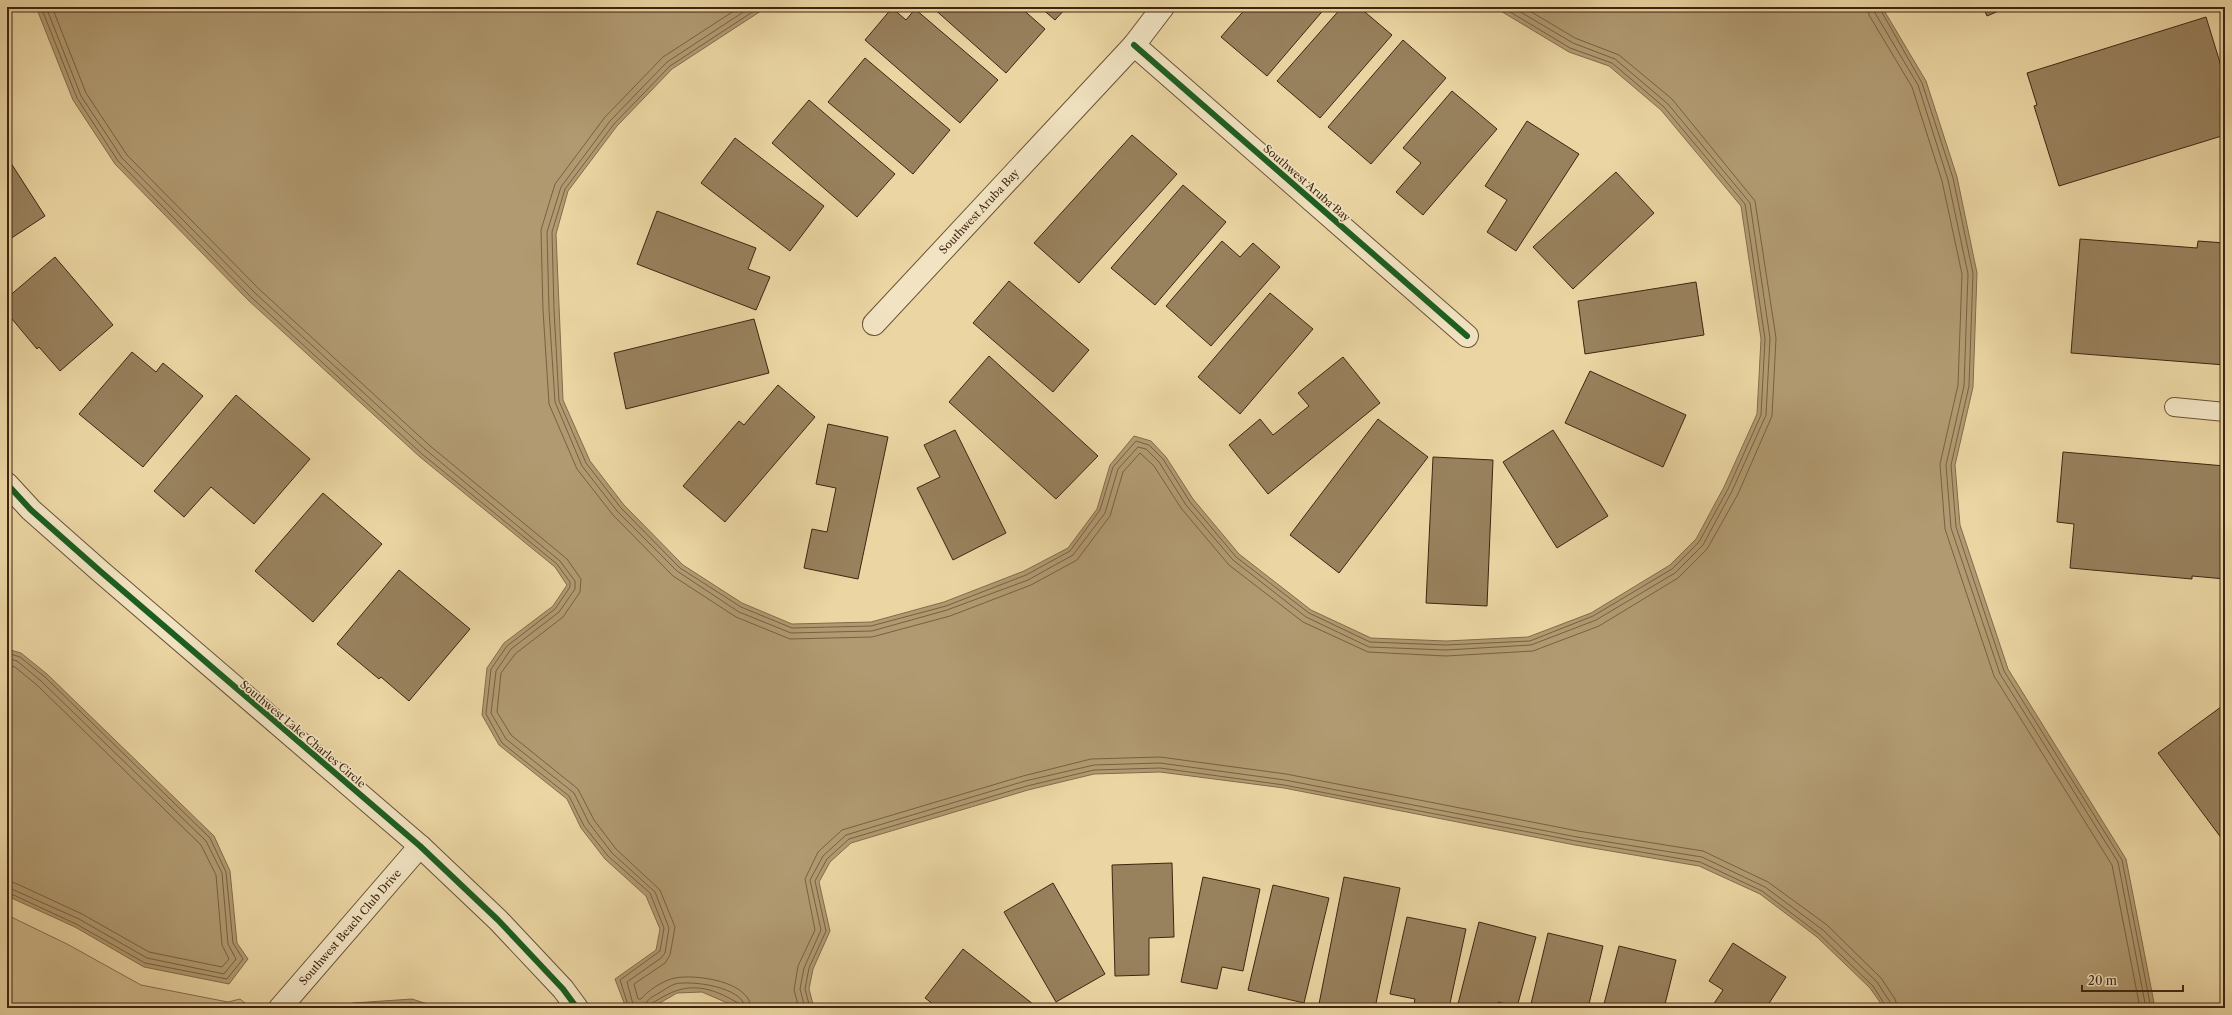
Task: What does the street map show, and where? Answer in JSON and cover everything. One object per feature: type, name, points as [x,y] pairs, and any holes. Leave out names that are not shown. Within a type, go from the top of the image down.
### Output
[{"type":"street","name":"Southwest Aruba Bay","points":[[874,324],[1134,45],[1163,7]]},
{"type":"street","name":"Southwest Aruba Bay","points":[[1134,45],[1467,336]]},
{"type":"street","name":"Southwest Lake Charles Circle","points":[[7,484],[31,510],[106,576],[420,846],[498,920],[563,989],[577,1008]]},
{"type":"street","name":"Southwest Beach Club Drive","points":[[280,1008],[420,846]]},
{"type":"lane","points":[[2174,407],[2225,412]]},
{"type":"shaded area","points":[[7,915],[67,944],[141,985],[228,1002],[240,999],[251,1008],[7,1008]]},
{"type":"water","points":[[36,7],[767,7],[672,69],[617,126],[568,191],[556,234],[563,400],[590,461],[624,505],[683,565],[742,603],[792,624],[871,622],[944,602],[1024,571],[1068,548],[1097,509],[1110,465],[1134,436],[1151,441],[1166,457],[1193,499],[1239,554],[1311,610],[1371,638],[1446,641],[1528,637],[1591,613],[1670,565],[1696,539],[1724,487],[1757,414],[1761,339],[1741,206],[1661,110],[1609,66],[1569,52],[1494,7],[1882,7],[1926,81],[1957,177],[1977,273],[1973,387],[1955,465],[1960,525],[2008,669],[2126,859],[2155,1008],[1884,1008],[1870,988],[1817,937],[1760,894],[1699,866],[1575,845],[1284,788],[1160,772],[1094,774],[1028,790],[851,843],[830,862],[819,882],[830,931],[813,969],[809,989],[814,1008],[739,1008],[702,992],[677,993],[651,1008],[626,1008],[615,979],[656,950],[660,929],[646,896],[605,859],[581,828],[567,799],[499,745],[482,715],[487,668],[504,643],[553,606],[567,585],[555,567],[420,457],[248,300],[115,164],[73,100]]},
{"type":"water","points":[[7,649],[21,653],[47,674],[214,836],[230,871],[237,943],[248,959],[229,984],[144,967],[75,927],[7,896]]},
{"type":"water","points":[[412,999],[440,1008],[344,1008],[353,1003]]},
{"type":"building","points":[[932,7],[1020,7],[1045,29],[1006,73]]},
{"type":"building","points":[[1040,7],[1067,7],[1055,20]]},
{"type":"building","points":[[1247,7],[1326,7],[1267,76],[1221,37]]},
{"type":"building","points":[[1342,7],[1359,7],[1392,35],[1320,118],[1277,81]]},
{"type":"building","points":[[1983,7],[2008,7],[1987,16]]},
{"type":"building","points":[[892,8],[906,20],[915,9],[998,80],[960,123],[865,40]]},
{"type":"building","points":[[2206,17],[2225,79],[2225,135],[2059,186],[2034,106],[2037,105],[2027,73]]},
{"type":"building","points":[[1403,40],[1446,78],[1371,164],[1328,127]]},
{"type":"building","points":[[865,58],[950,130],[913,174],[828,102]]},
{"type":"building","points":[[1452,91],[1497,129],[1423,215],[1396,192],[1421,163],[1403,148]]},
{"type":"building","points":[[809,100],[895,174],[857,217],[772,143]]},
{"type":"building","points":[[1527,121],[1579,154],[1516,251],[1487,232],[1507,200],[1485,186]]},
{"type":"building","points":[[1132,135],[1177,174],[1079,283],[1034,243]]},
{"type":"building","points":[[735,138],[824,206],[790,251],[701,183]]},
{"type":"building","points":[[7,157],[45,216],[7,241]]},
{"type":"building","points":[[1616,172],[1654,213],[1573,289],[1533,247]]},
{"type":"building","points":[[1183,185],[1226,222],[1155,305],[1111,268]]},
{"type":"building","points":[[657,211],[756,248],[748,269],[770,277],[756,310],[637,264]]},
{"type":"building","points":[[2080,239],[2197,248],[2198,241],[2225,243],[2225,365],[2071,353]]},
{"type":"building","points":[[1222,241],[1240,257],[1253,243],[1280,267],[1211,346],[1166,306]]},
{"type":"building","points":[[55,257],[113,325],[60,371],[39,347],[37,349],[7,313],[7,298]]},
{"type":"building","points":[[1009,281],[1089,350],[1053,392],[973,323]]},
{"type":"building","points":[[1696,282],[1704,335],[1585,354],[1578,301]]},
{"type":"building","points":[[1270,293],[1313,329],[1240,414],[1198,377]]},
{"type":"building","points":[[754,319],[769,373],[626,409],[614,353]]},
{"type":"building","points":[[132,352],[156,372],[163,363],[203,396],[143,467],[79,414]]},
{"type":"building","points":[[989,356],[1098,456],[1056,499],[949,402]]},
{"type":"building","points":[[1343,357],[1380,403],[1268,494],[1229,445],[1260,419],[1273,435],[1309,406],[1298,393]]},
{"type":"building","points":[[1590,371],[1686,415],[1663,467],[1565,423]]},
{"type":"building","points":[[778,385],[815,417],[725,522],[683,486],[739,421],[744,425]]},
{"type":"building","points":[[236,395],[310,459],[254,524],[211,487],[184,517],[154,491]]},
{"type":"building","points":[[1378,419],[1428,457],[1339,573],[1290,535]]},
{"type":"building","points":[[828,424],[888,437],[858,579],[804,568],[812,529],[827,532],[836,488],[816,484]]},
{"type":"building","points":[[955,430],[1006,533],[953,560],[917,488],[940,477],[924,445]]},
{"type":"building","points":[[1553,430],[1608,516],[1557,548],[1503,462]]},
{"type":"building","points":[[2063,452],[2225,466],[2225,579],[2192,576],[2192,579],[2070,568],[2074,524],[2057,522]]},
{"type":"building","points":[[1433,457],[1493,460],[1487,606],[1426,603]]},
{"type":"building","points":[[323,493],[382,544],[313,622],[255,571]]},
{"type":"building","points":[[399,570],[470,629],[409,701],[381,677],[379,679],[337,644]]},
{"type":"building","points":[[2225,704],[2225,843],[2158,753]]},
{"type":"building","points":[[1172,863],[1174,937],[1149,938],[1149,975],[1115,976],[1112,865]]},
{"type":"building","points":[[1203,877],[1260,889],[1243,971],[1222,967],[1217,989],[1181,982]]},
{"type":"building","points":[[1344,877],[1400,888],[1375,1008],[1339,1008],[1319,1004]]},
{"type":"building","points":[[1053,883],[1105,974],[1056,1002],[1004,912]]},
{"type":"building","points":[[1273,885],[1329,898],[1304,1003],[1248,990]]},
{"type":"building","points":[[1407,917],[1466,929],[1449,1008],[1413,1008],[1415,999],[1390,994]]},
{"type":"building","points":[[1479,922],[1536,937],[1517,1007],[1498,1002],[1497,1008],[1457,1008]]},
{"type":"building","points":[[1548,933],[1603,946],[1588,1008],[1530,1008]]},
{"type":"building","points":[[1733,943],[1786,977],[1766,1008],[1711,1008],[1723,990],[1709,981]]},
{"type":"building","points":[[1619,946],[1676,960],[1664,1008],[1603,1008]]},
{"type":"building","points":[[963,949],[1038,1008],[938,1008],[925,998]]},
{"type":"cycle path","points":[[1134,45],[1467,336]]},
{"type":"cycle path","points":[[7,484],[31,510],[100,571],[420,846],[498,920],[563,989],[577,1008]]}]
